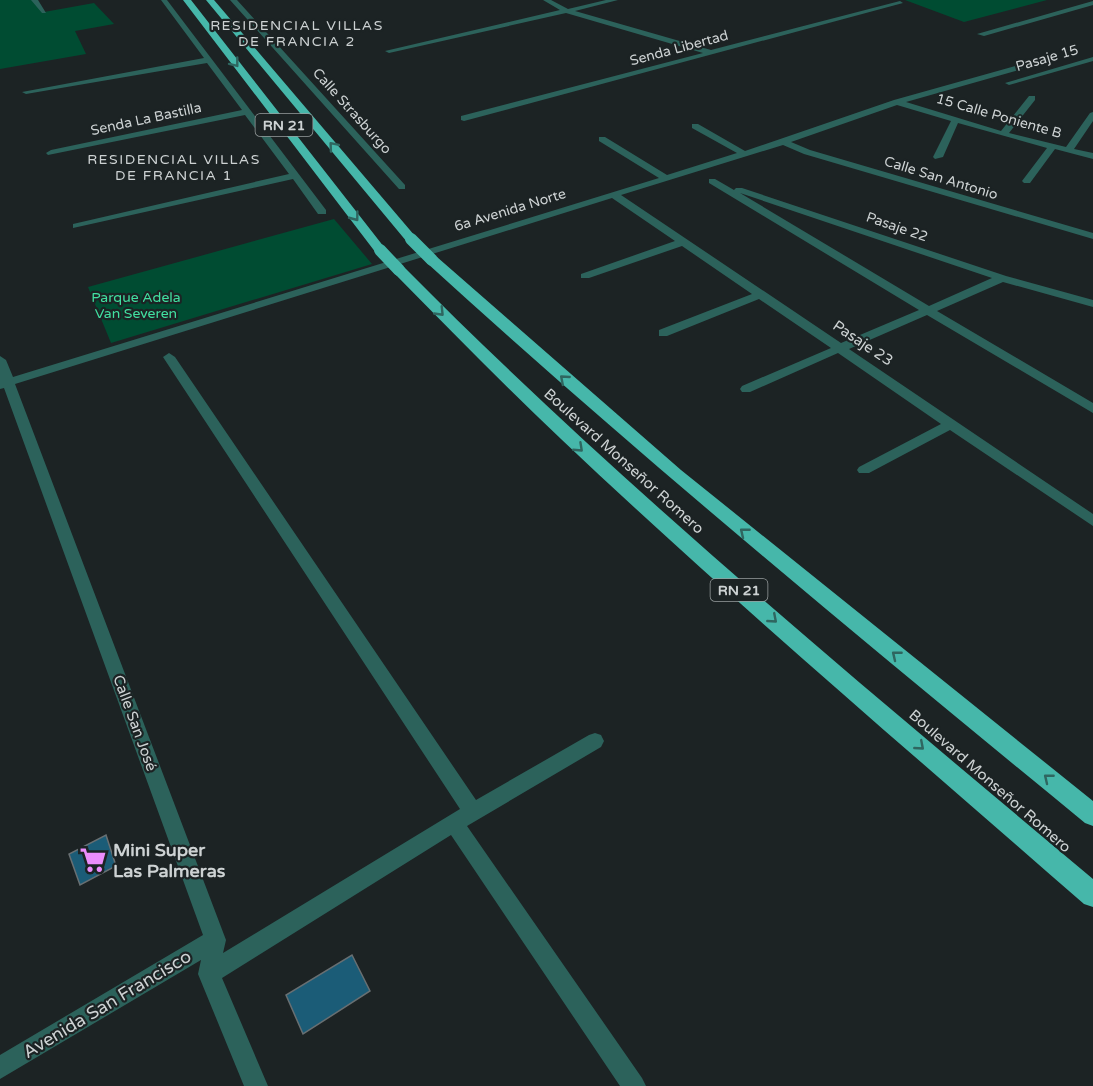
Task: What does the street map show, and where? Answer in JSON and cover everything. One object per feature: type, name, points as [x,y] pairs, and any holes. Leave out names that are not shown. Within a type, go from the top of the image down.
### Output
[{"type":"highway","name":"Boulevard Monseñor Romero","points":[[187,0],[380,250],[528,401],[644,507],[1093,895]]},
{"type":"highway","name":"Boulevard Monseñor Romero","points":[[210,0],[411,239],[432,260],[513,334],[722,514],[1093,815]]},
{"type":"street","points":[[34,0],[44,12]]},
{"type":"street","points":[[164,0],[322,212]]},
{"type":"street","name":"Calle Strasburgo","points":[[233,0],[402,187]]},
{"type":"street","points":[[546,0],[567,11],[712,53]]},
{"type":"street","points":[[389,51],[615,0]]},
{"type":"street","name":"Senda Libertad","points":[[464,118],[900,3]]},
{"type":"street","points":[[981,34],[1093,3]]},
{"type":"street","name":"Pasaje 15","points":[[1009,83],[1093,59]]},
{"type":"street","points":[[26,92],[208,60]]},
{"type":"street","name":"6a Avenida Norte","points":[[5,383],[783,142],[897,102],[1019,67]]},
{"type":"street","points":[[1003,134],[1032,98]]},
{"type":"street","name":"15 Calle Poniente B","points":[[897,102],[1003,134],[1093,156]]},
{"type":"street","name":"Senda La Bastilla","points":[[51,153],[246,112]]},
{"type":"street","points":[[1068,150],[1093,115]]},
{"type":"street","points":[[938,156],[956,119]]},
{"type":"street","points":[[695,126],[744,154]]},
{"type":"street","points":[[602,139],[666,178]]},
{"type":"street","name":"Calle San Antonio","points":[[783,142],[807,152],[1093,236]]},
{"type":"street","points":[[1028,181],[1053,146]]},
{"type":"street","name":"Pasaje 22","points":[[694,169],[712,181],[1002,278],[1093,304]]},
{"type":"street","points":[[77,226],[295,177]]},
{"type":"street","points":[[712,181],[1093,409]]},
{"type":"street","name":"Pasaje 23","points":[[613,194],[1093,521]]},
{"type":"street","points":[[585,276],[683,242]]},
{"type":"street","points":[[746,389],[1002,278]]},
{"type":"street","points":[[663,333],[761,294]]},
{"type":"street","points":[[1060,294],[1093,315]]},
{"type":"street","points":[[169,357],[634,1086]]},
{"type":"street","name":"Calle San José","points":[[0,360],[5,383],[215,940]]},
{"type":"street","points":[[864,470],[952,424]]},
{"type":"street","points":[[209,974],[464,817],[596,741]]},
{"type":"street","points":[[215,940],[209,974],[256,1086]]},
{"type":"street","name":"Avenida San Francisco","points":[[0,1068],[215,940]]},
{"type":"green space","points":[[0,0],[34,0],[44,12],[94,3],[114,24],[75,31],[86,54],[0,69]]},
{"type":"green space","points":[[905,0],[1047,0],[964,22]]},
{"type":"green space","name":"Parque Adela Van Severen","points":[[334,219],[372,264],[111,343],[88,287]]},
{"type":"building","name":"Mini Super Las Palmeras","points":[[106,835],[116,866],[80,885],[69,854]]},
{"type":"building","points":[[352,955],[370,991],[303,1034],[286,995]]},
{"type":"place","name":"Mini Super Las Palmeras","points":[[93,860]]},
{"type":"district","name":"RESIDENCIAL VILLAS DE FRANCIA 2","points":[[297,34]]},
{"type":"district","name":"RESIDENCIAL VILLAS DE FRANCIA 1","points":[[174,168]]}]
